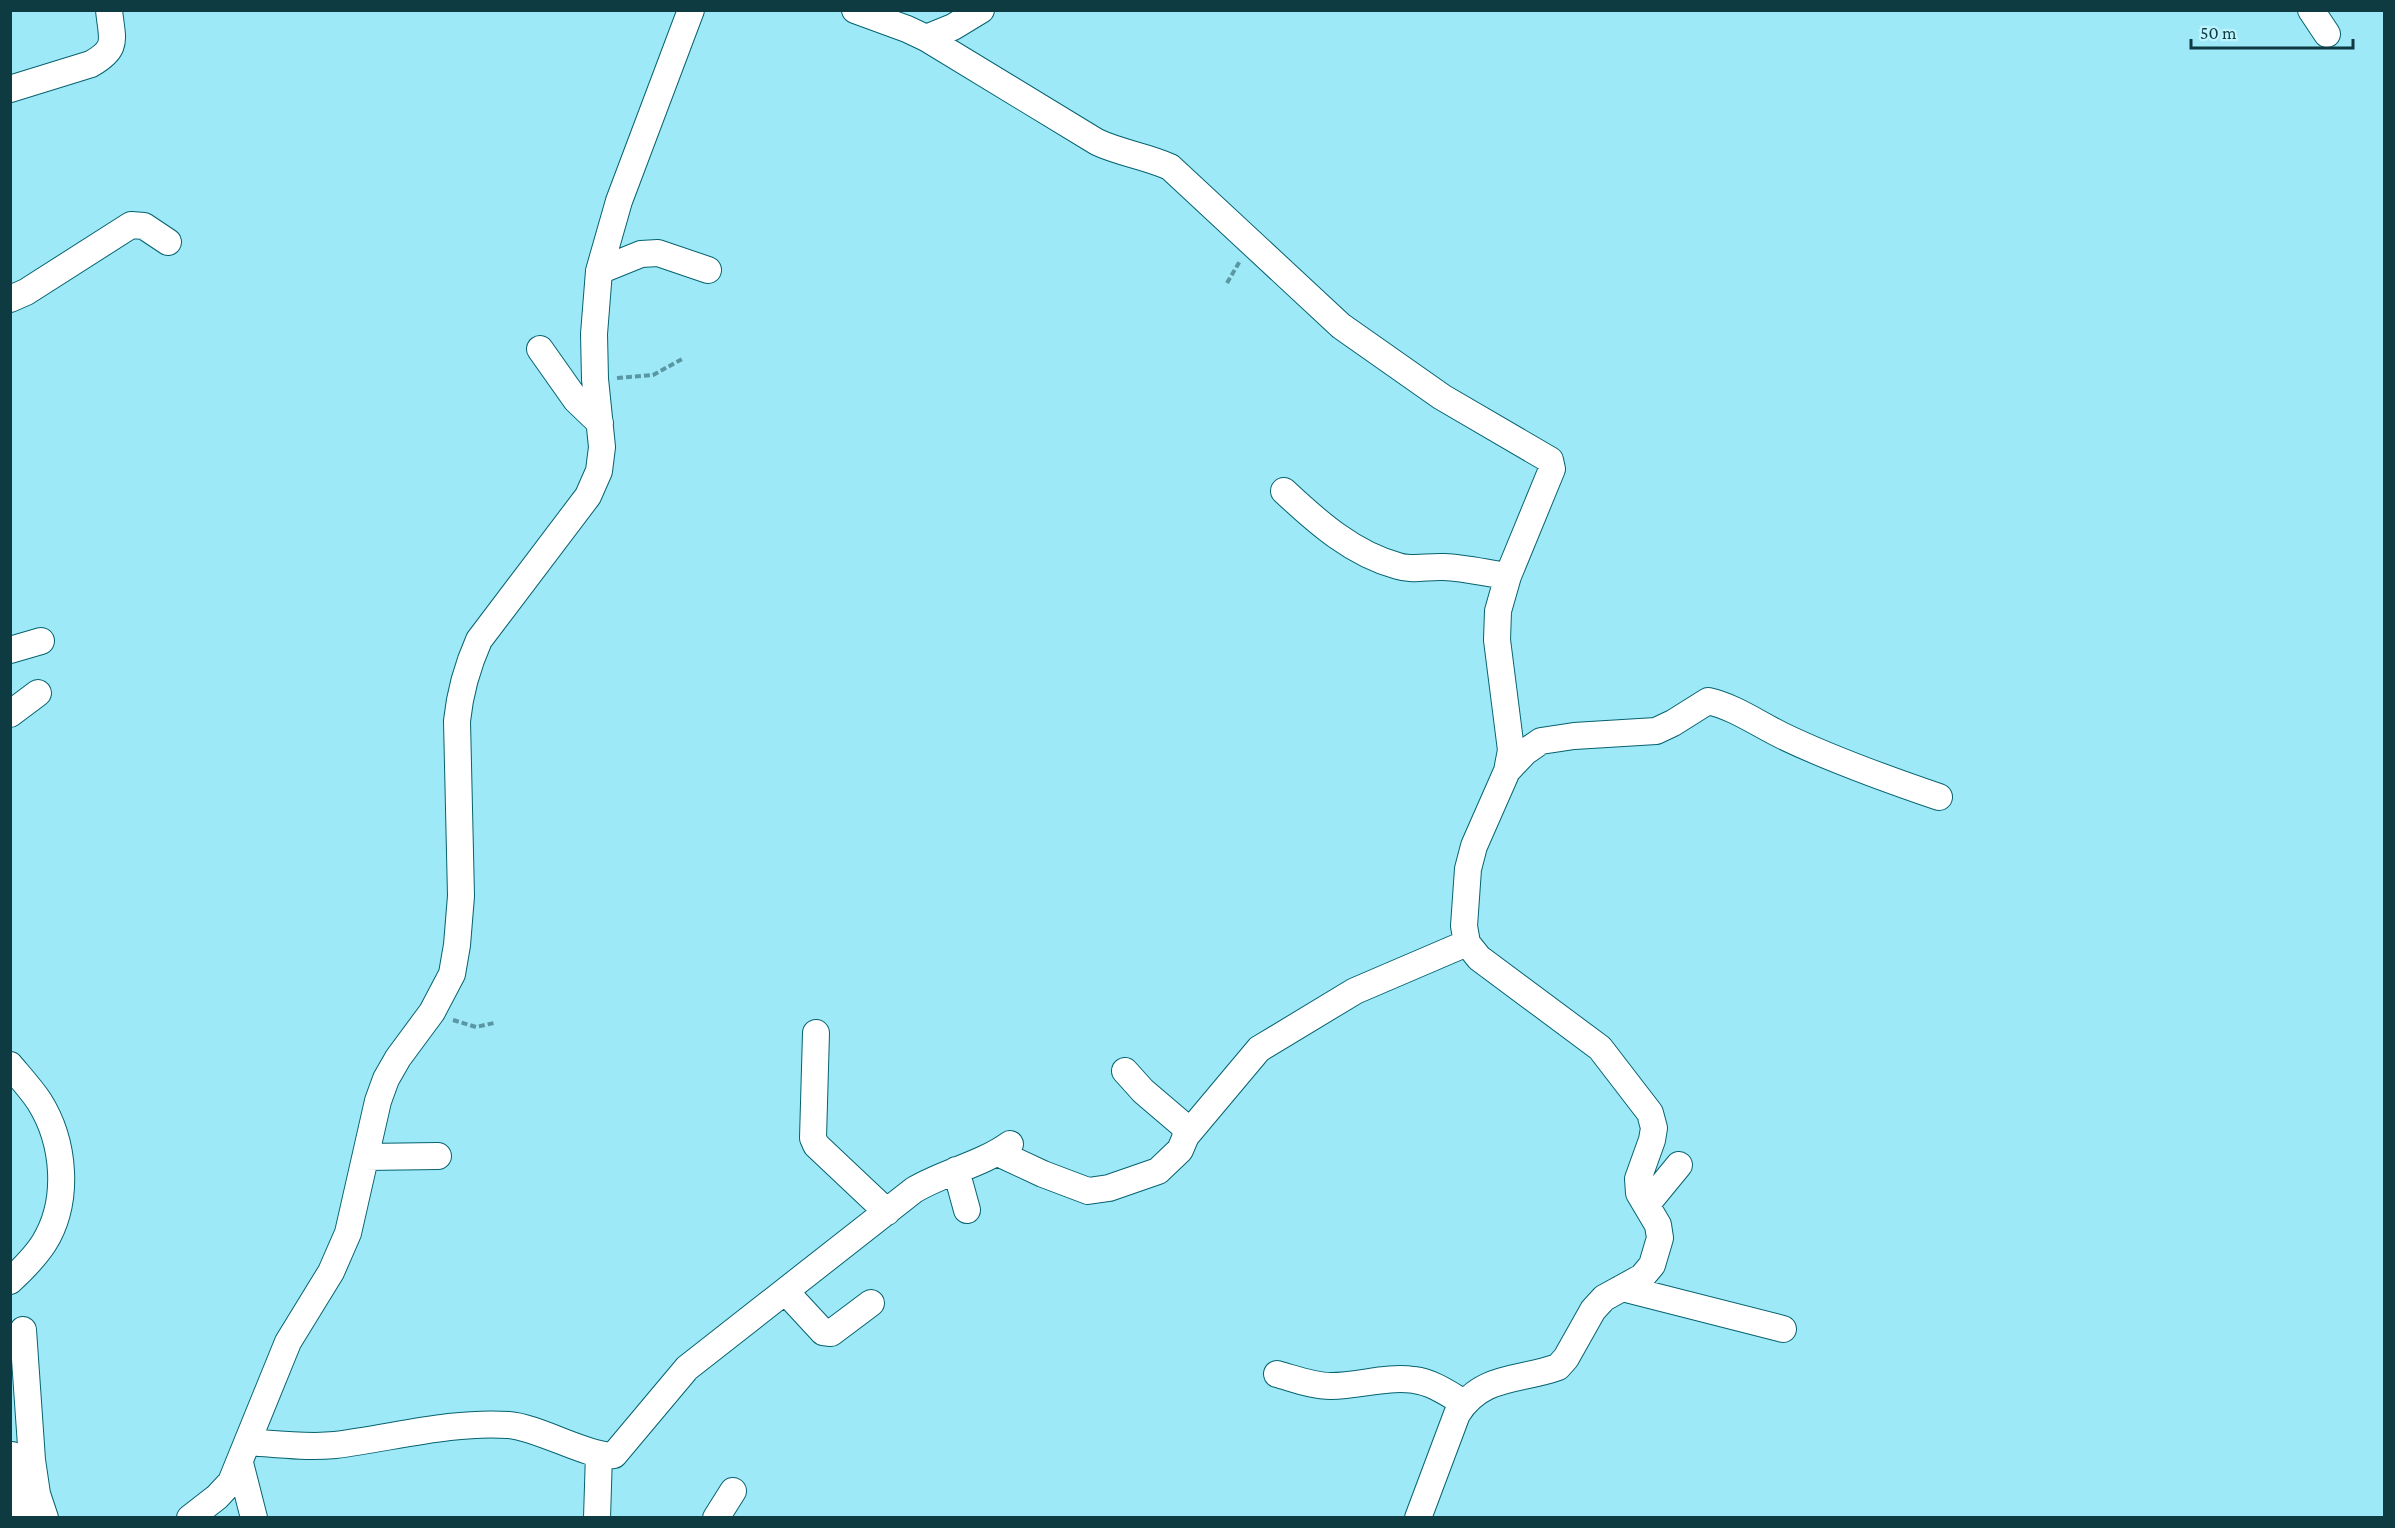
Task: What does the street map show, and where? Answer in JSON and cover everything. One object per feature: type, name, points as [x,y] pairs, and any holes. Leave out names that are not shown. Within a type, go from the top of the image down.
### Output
[{"type":"street","points":[[10,89],[103,57],[110,50],[112,40],[109,10]]},
{"type":"street","points":[[190,1518],[217,1497],[231,1482],[275,1368],[341,1253],[348,1233],[378,1101],[386,1079],[398,1058],[432,1012],[452,974],[461,896],[457,721],[460,693],[468,664],[479,640],[588,496],[599,471],[602,447],[595,380],[594,334],[599,272],[619,201],[691,10]]},
{"type":"street","points":[[855,10],[907,28],[926,38],[1109,148],[1152,159],[1170,167],[1341,326],[1442,397],[1550,460],[1552,469],[1508,576],[1498,610],[1497,640],[1511,750],[1507,771],[1474,846],[1468,869],[1464,926],[1467,943],[1479,958],[1600,1048],[1650,1113],[1654,1128],[1638,1179],[1639,1193],[1658,1225],[1660,1238],[1652,1265],[1642,1277],[1604,1298],[1593,1310],[1566,1358],[1558,1367],[1489,1384],[1464,1402],[1457,1414],[1418,1518]]},
{"type":"street","points":[[926,38],[953,27],[981,10]]},
{"type":"street","points":[[2311,10],[2327,34]]},
{"type":"street","points":[[10,299],[26,292],[131,225],[144,226],[168,242]]},
{"type":"street","points":[[599,272],[641,254],[658,253],[708,270]]},
{"type":"street","points":[[540,349],[576,400],[600,423]]},
{"type":"street","points":[[1284,491],[1313,518],[1359,551],[1399,567],[1422,569],[1441,567],[1508,576]]},
{"type":"street","points":[[10,650],[41,641]]},
{"type":"street","points":[[10,714],[38,693]]},
{"type":"street","points":[[1507,771],[1525,752],[1541,741],[1574,736],[1656,731],[1708,701],[1724,704],[1783,736],[1883,778],[1939,796]]},
{"type":"street","points":[[244,1453],[333,1445],[471,1424],[511,1425],[543,1432],[599,1454],[614,1455],[687,1368],[931,1180],[1004,1148],[1043,1174],[1088,1191],[1109,1188],[1158,1171],[1180,1150],[1186,1136],[1259,1049],[1355,991],[1467,943]]},
{"type":"street","points":[[816,1033],[813,1138],[816,1146],[887,1212]]},
{"type":"street","points":[[10,1065],[39,1101],[53,1130],[62,1171],[57,1212],[45,1241],[29,1264],[10,1281]]},
{"type":"street","points":[[1125,1071],[1143,1091],[1184,1126],[1186,1136]]},
{"type":"street","points":[[366,1157],[438,1156]]},
{"type":"street","points":[[1647,1204],[1679,1165]]},
{"type":"street","points":[[956,1170],[967,1210]]},
{"type":"street","points":[[1622,1288],[1783,1329]]},
{"type":"street","points":[[786,1292],[823,1332],[831,1333],[871,1303]]},
{"type":"street","points":[[23,1330],[32,1460],[45,1518]]},
{"type":"street","points":[[1277,1374],[1309,1383],[1331,1386],[1381,1380],[1414,1380],[1427,1383],[1464,1402]]},
{"type":"street","points":[[244,1453],[254,1518]]},
{"type":"street","points":[[597,1518],[599,1454]]},
{"type":"street","points":[[12,1455],[16,1502],[24,1518]]},
{"type":"street","points":[[716,1518],[733,1491]]},
{"type":"path","points":[[595,380],[653,375],[684,358]]},
{"type":"path","points":[[432,1012],[476,1027],[494,1023]]}]
